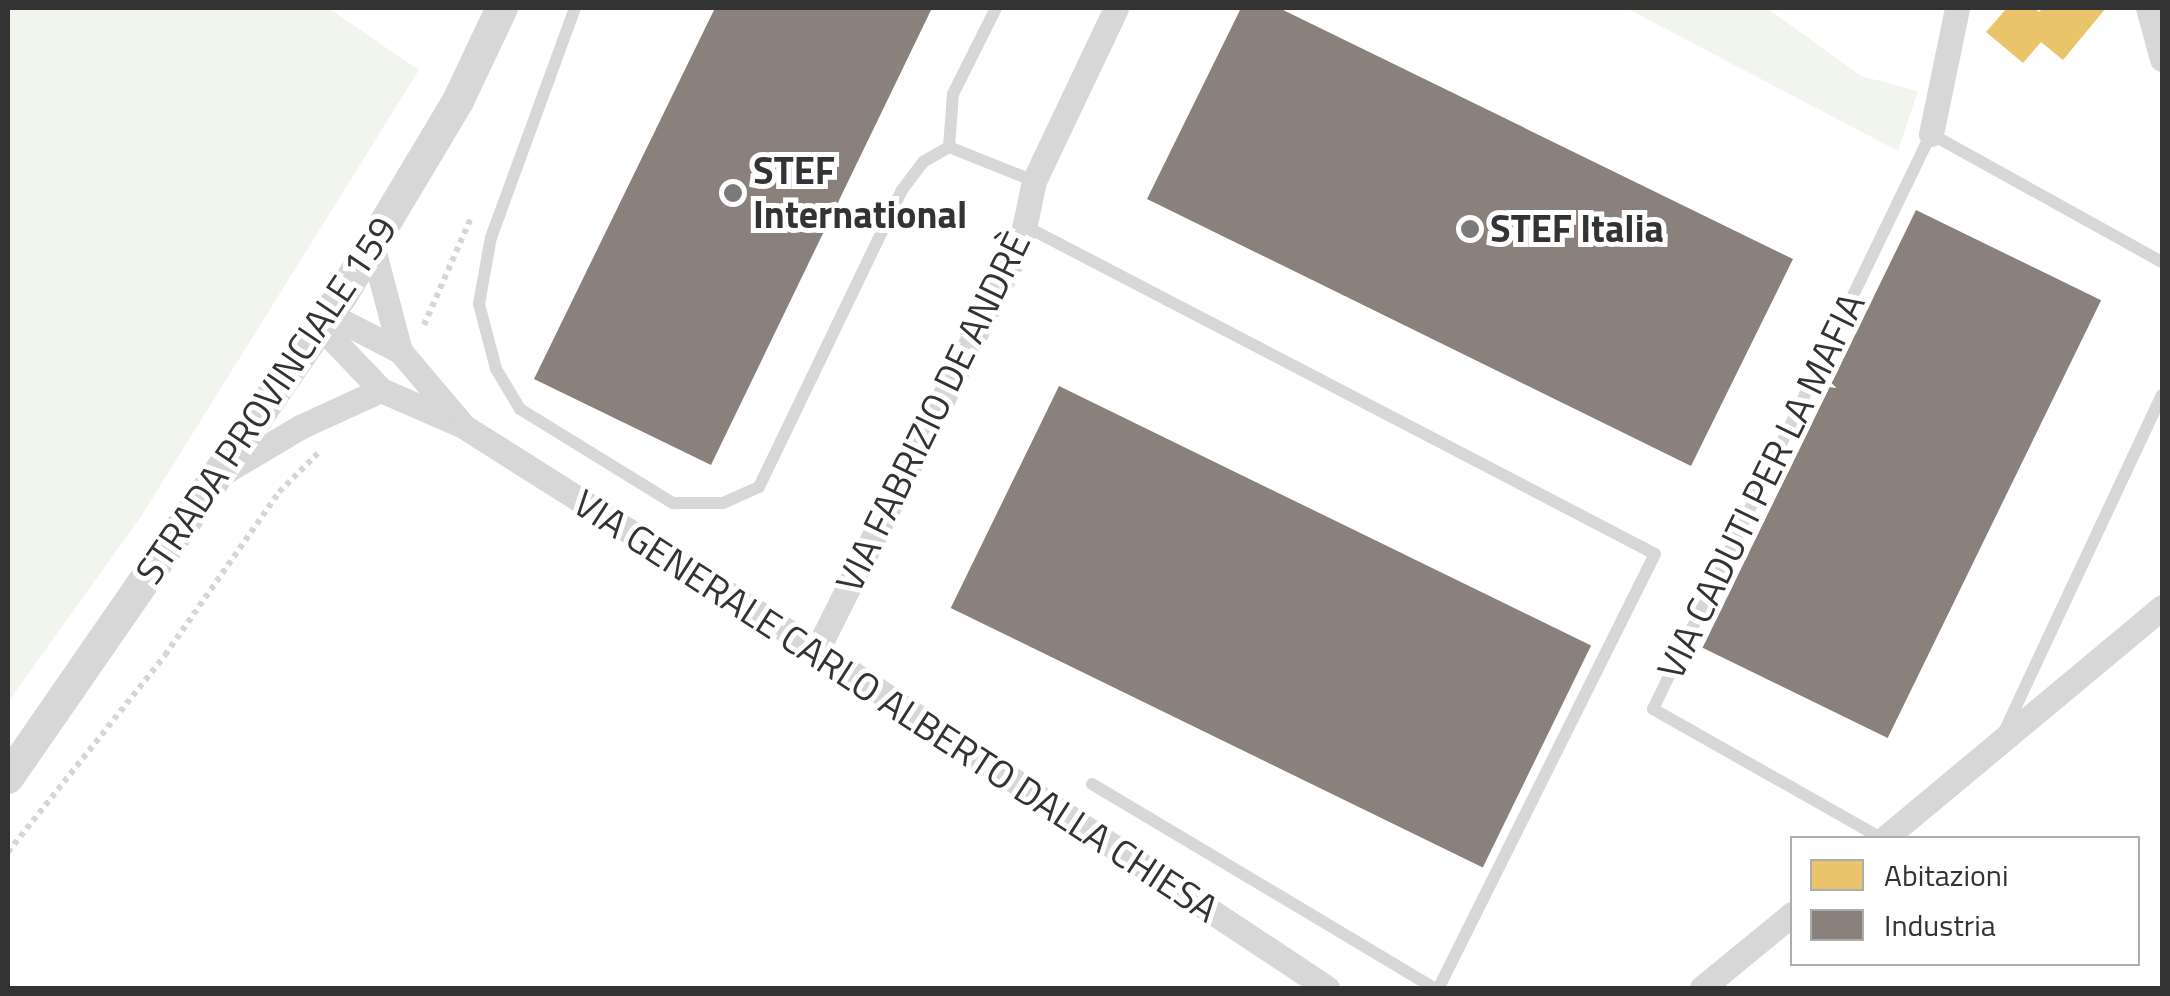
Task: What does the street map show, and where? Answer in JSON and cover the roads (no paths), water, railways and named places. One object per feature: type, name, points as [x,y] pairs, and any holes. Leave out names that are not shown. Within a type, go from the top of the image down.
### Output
[{"type":"street","name":"STRADA PROVINCIALE 159","points":[[8,778],[372,246],[458,101],[502,8]]},
{"type":"street","name":"VIA FABRIZIO DE ANDRÈ","points":[[817,650],[1022,243],[1034,180],[1116,8]]},
{"type":"street","points":[[1932,134],[1957,8]]},
{"type":"street","points":[[2148,8],[2162,59]]},
{"type":"street","points":[[372,246],[400,352],[463,426]]},
{"type":"street","points":[[324,320],[400,352]]},
{"type":"street","points":[[324,320],[381,390],[463,426]]},
{"type":"street","points":[[218,476],[300,427],[381,390]]},
{"type":"street","name":"VIA GENERALE CARLO ALBERTO DALLA CHIESA","points":[[463,426],[817,650],[1328,988]]},
{"type":"street","points":[[1885,836],[2162,607]]},
{"type":"street","points":[[1702,988],[1790,916]]},
{"type":"lane","points":[[574,8],[491,237],[480,304],[496,369],[520,409],[673,503],[723,503],[759,487],[902,190],[922,162],[949,147]]},
{"type":"lane","points":[[949,147],[953,94],[996,8]]},
{"type":"lane","points":[[1932,134],[2162,262]]},
{"type":"lane","name":"VIA CADUTI PER LA MAFIA","points":[[1879,836],[1653,709],[1932,134]]},
{"type":"lane","points":[[949,147],[1034,180]]},
{"type":"lane","points":[[1025,226],[1655,554],[1437,988],[1092,784]]},
{"type":"lane","points":[[1999,744],[2162,395]]},
{"type":"place","name":"STEF International","points":[[733,193]]},
{"type":"place","name":"STEF Italia","points":[[1470,229]]}]
